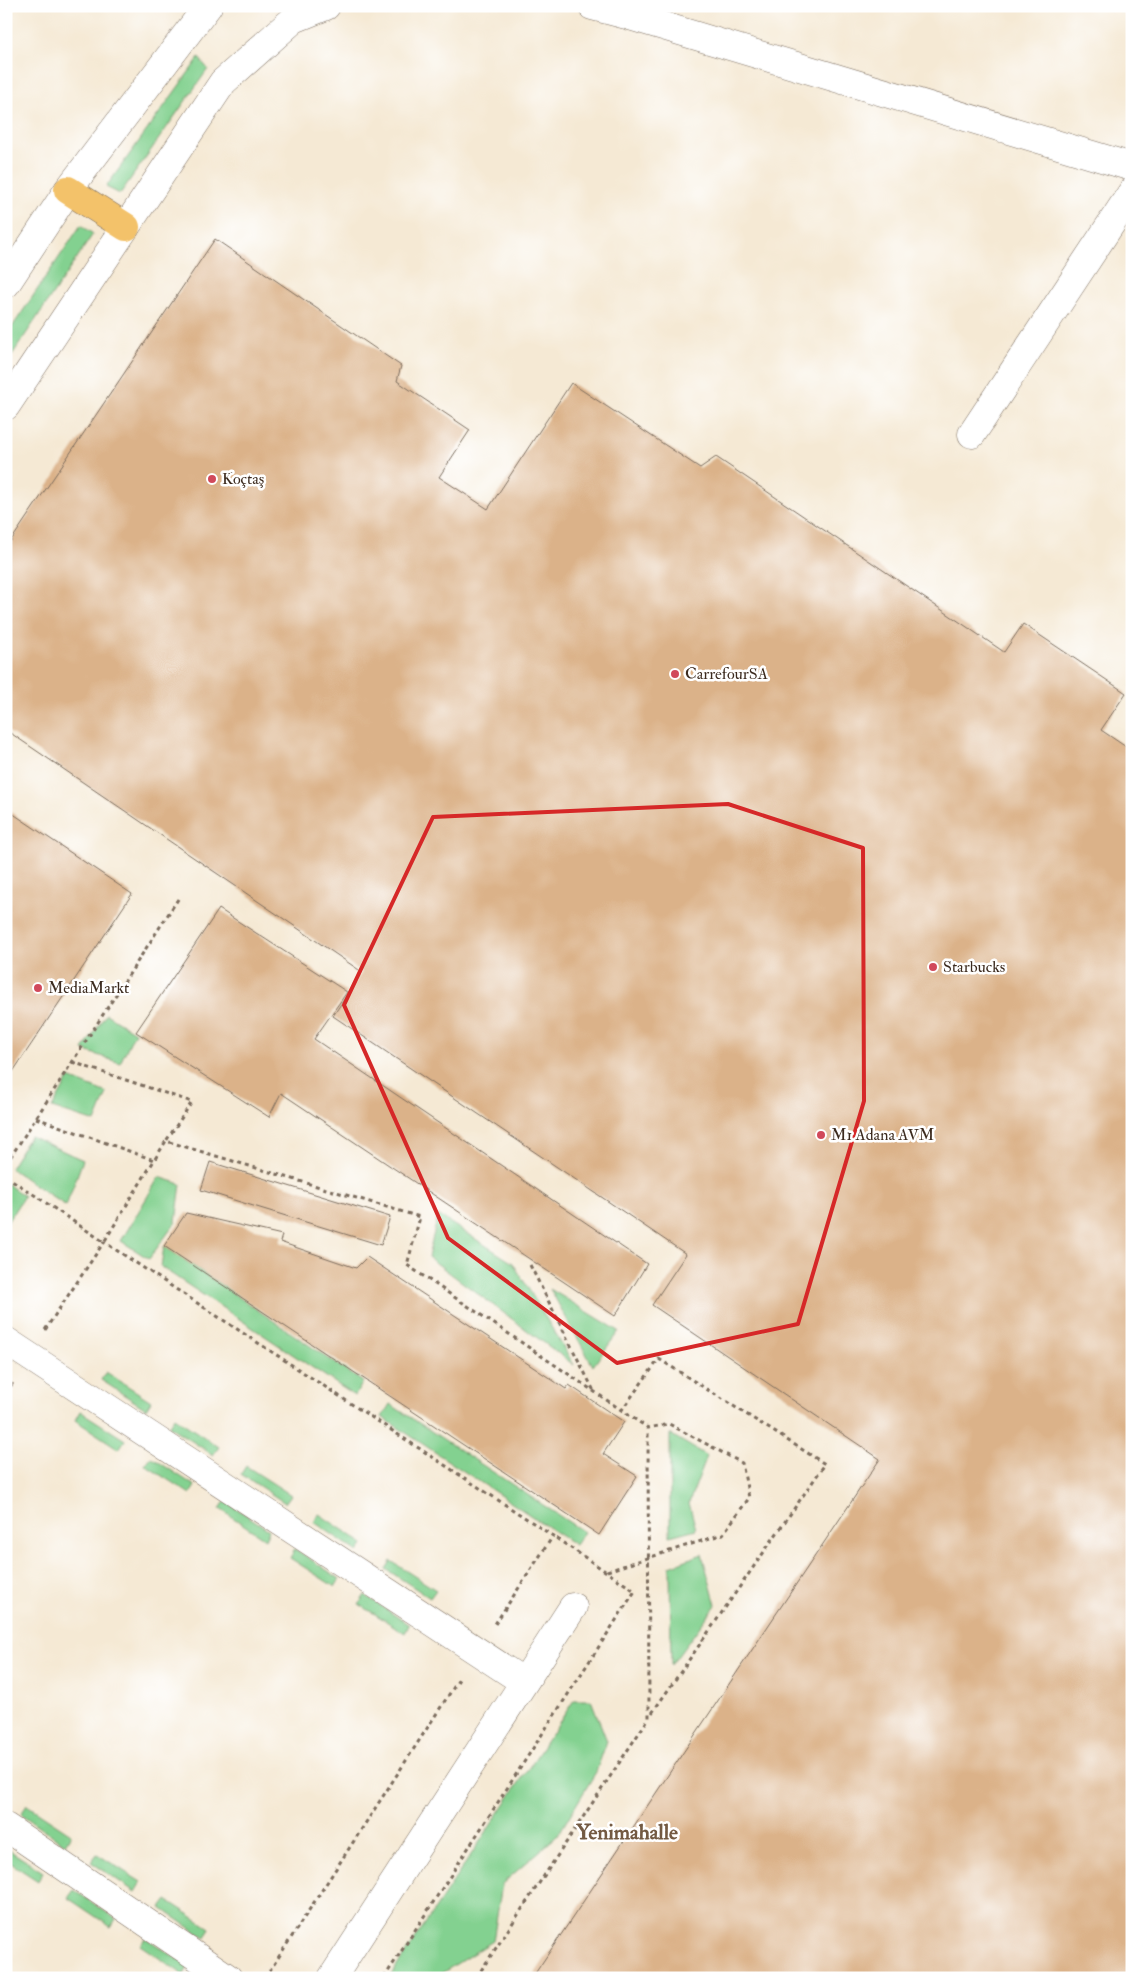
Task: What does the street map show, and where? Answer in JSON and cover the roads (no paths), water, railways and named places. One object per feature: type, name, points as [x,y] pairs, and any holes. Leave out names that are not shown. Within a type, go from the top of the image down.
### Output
[{"type":"main road","points":[[68,190],[126,227]]},
{"type":"street","points":[[6,284],[68,190],[208,6]]},
{"type":"street","points":[[6,406],[223,82],[294,18],[326,6]]},
{"type":"street","points":[[592,6],[1132,166]]},
{"type":"street","points":[[972,434],[1132,192]]},
{"type":"street","points":[[6,1341],[524,1682]]},
{"type":"street","points":[[332,1978],[573,1607]]},
{"type":"street","points":[[6,1827],[228,1978]]},
{"type":"place","name":"Koçtaş","points":[[212,479]]},
{"type":"place","name":"CarrefourSA","points":[[675,674]]},
{"type":"place","name":"Starbucks","points":[[933,967]]},
{"type":"place","name":"MediaMarkt","points":[[38,988]]},
{"type":"place","name":"M1 Adana AVM","points":[[821,1135]]},
{"type":"district","name":"Yenimahalle","points":[[627,1832]]}]
